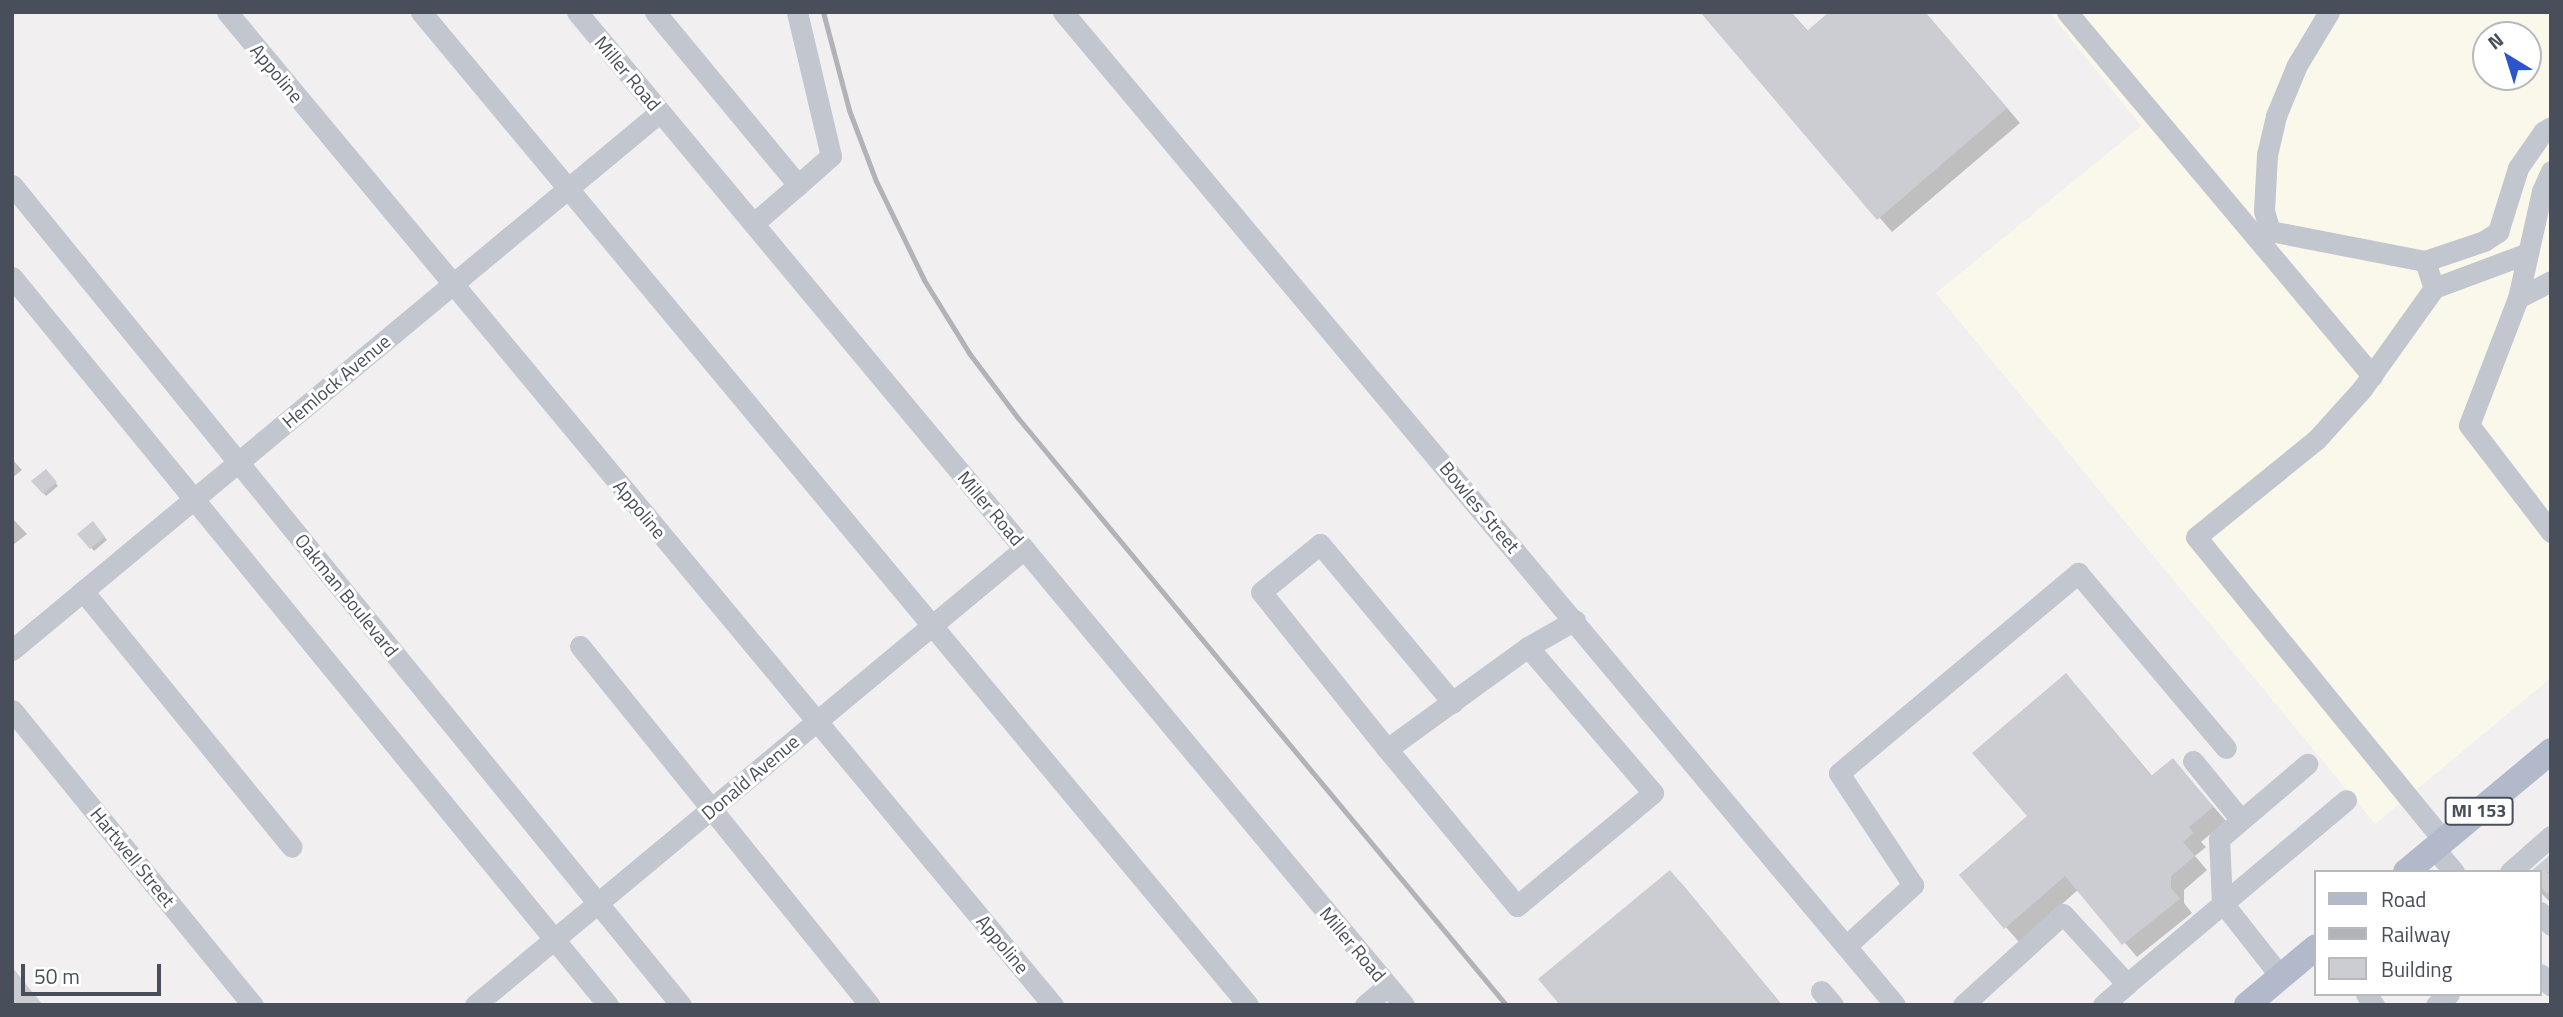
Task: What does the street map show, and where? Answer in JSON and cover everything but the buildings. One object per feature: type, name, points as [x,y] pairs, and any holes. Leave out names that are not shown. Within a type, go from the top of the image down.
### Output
[{"type":"main road","name":"MI 153","points":[[2408,870],[2547,762]]},
{"type":"main road","points":[[2247,1005],[2314,949]]},
{"type":"street","name":"Appoline","points":[[227,12],[1053,1005]]},
{"type":"street","points":[[421,12],[1248,1005]]},
{"type":"street","name":"Miller Road","points":[[578,12],[1404,1005]]},
{"type":"street","points":[[655,12],[798,185]]},
{"type":"street","points":[[754,223],[831,156],[797,12]]},
{"type":"street","name":"Bowles Street","points":[[1063,12],[1895,1005]]},
{"type":"street","points":[[2067,12],[2265,237],[2372,376]]},
{"type":"street","points":[[2265,237],[2267,155],[2276,116],[2297,65],[2329,12]]},
{"type":"street","name":"Hemlock Avenue","points":[[12,650],[660,112]]},
{"type":"street","points":[[2265,237],[2425,261],[2484,241],[2498,232],[2518,168],[2543,132],[2551,127]]},
{"type":"street","points":[[2551,171],[2542,191],[2518,298],[2469,425],[2551,532]]},
{"type":"street","name":"Oakman Boulevard","points":[[12,185],[681,1005]]},
{"type":"street","points":[[2453,870],[2439,844],[2196,537],[2317,439],[2372,376],[2434,288],[2528,253]]},
{"type":"street","points":[[2425,261],[2434,288]]},
{"type":"street","points":[[12,277],[608,1005]]},
{"type":"street","points":[[2518,298],[2551,281]]},
{"type":"street","points":[[1453,703],[1320,544],[1261,592],[1517,906],[1653,793],[1528,647]]},
{"type":"street","name":"Donald Avenue","points":[[475,1005],[1024,549]]},
{"type":"street","points":[[1846,946],[1913,885],[1839,773],[2078,573],[2226,748]]},
{"type":"street","points":[[83,591],[292,847]]},
{"type":"street","points":[[1387,749],[1528,647],[1575,620]]},
{"type":"street","points":[[580,646],[870,1005]]},
{"type":"street","name":"Hartwell Street","points":[[12,710],[253,1005]]},
{"type":"street","points":[[2193,761],[2241,820]]},
{"type":"street","points":[[2281,977],[2222,902],[2219,839],[2306,764]]},
{"type":"street","points":[[2103,1005],[2346,800]]},
{"type":"street","points":[[2512,870],[2551,836]]},
{"type":"street","points":[[1970,1003],[2063,914],[2127,984]]},
{"type":"street","points":[[1365,1005],[1388,986]]},
{"type":"shaded area","points":[[2049,12],[2551,12],[2551,678],[2375,824],[1936,293],[2141,126]]},
{"type":"tunnel","points":[[2542,883],[2551,876]]},
{"type":"railway","points":[[823,12],[849,110],[876,181],[924,280],[969,353],[1018,418],[1506,1005]]}]
